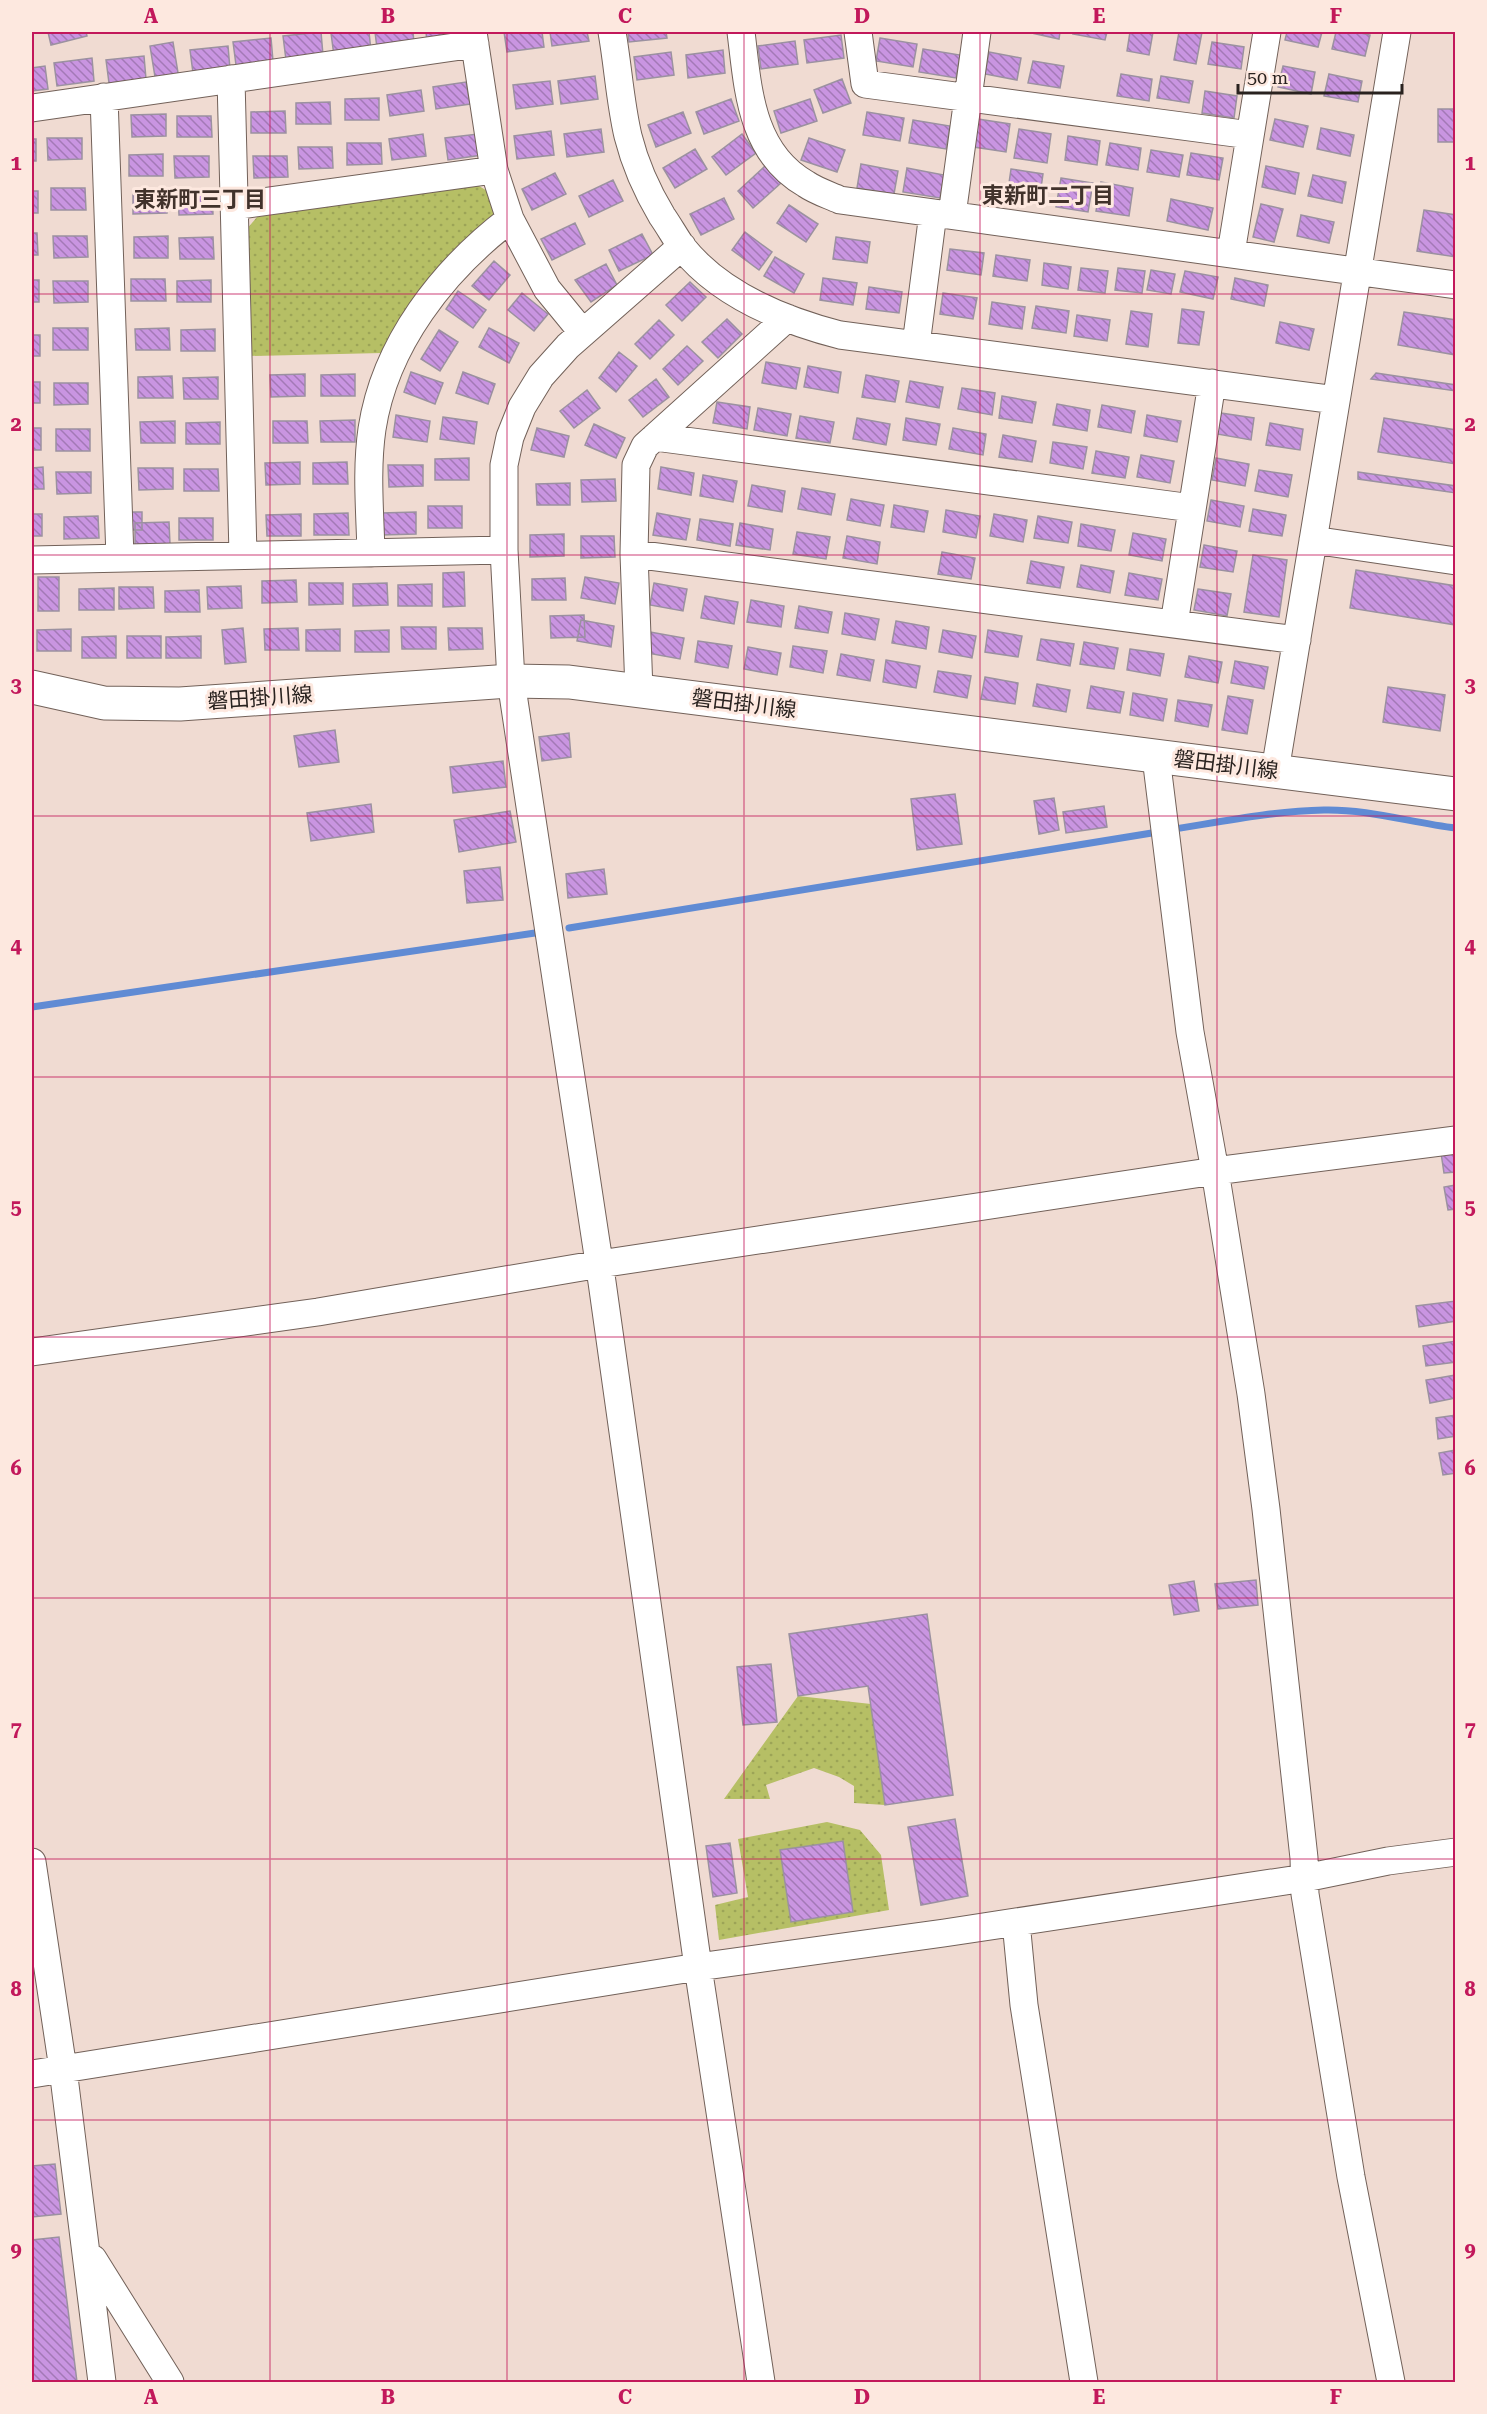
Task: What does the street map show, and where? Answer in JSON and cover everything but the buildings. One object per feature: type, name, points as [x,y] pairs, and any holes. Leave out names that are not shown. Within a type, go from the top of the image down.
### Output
[{"type":"main road","name":"磐田掛川線","points":[[32,687],[104,703],[180,704],[511,681],[568,682],[1455,794]]},
{"type":"street","points":[[612,32],[628,135],[638,168],[657,207],[682,246],[698,265],[727,288],[801,325],[840,335],[1336,400]]},
{"type":"street","points":[[741,32],[751,107],[760,133],[778,162],[805,184],[840,200],[1455,285]]},
{"type":"street","points":[[858,32],[865,84],[1250,135]]},
{"type":"street","points":[[916,345],[969,98],[977,32]]},
{"type":"street","points":[[1231,253],[1267,32]]},
{"type":"street","points":[[1275,771],[1397,32]]},
{"type":"street","points":[[32,108],[231,79],[474,38],[494,170],[510,219],[547,290],[582,333]]},
{"type":"street","points":[[231,79],[243,555]]},
{"type":"street","points":[[104,97],[120,558]]},
{"type":"street","points":[[234,206],[494,170]]},
{"type":"street","points":[[371,553],[368,476],[372,428],[384,380],[400,345],[445,281],[480,242],[510,219]]},
{"type":"street","points":[[682,246],[582,333],[541,376],[522,407],[510,437],[504,465],[504,550],[511,681],[600,1264],[698,1966],[761,2382]]},
{"type":"street","points":[[639,691],[634,554],[636,465],[645,446],[787,318]]},
{"type":"street","points":[[1174,624],[1212,383]]},
{"type":"street","points":[[655,437],[1192,508]]},
{"type":"street","points":[[1313,540],[1455,561]]},
{"type":"street","points":[[32,560],[504,550]]},
{"type":"street","points":[[634,554],[1297,640]]},
{"type":"street","points":[[1155,757],[1190,1032],[1251,1394],[1266,1509],[1305,1894],[1351,2177],[1390,2382]]},
{"type":"street","points":[[32,1352],[318,1312],[600,1264],[1215,1171],[1455,1140]]},
{"type":"street","points":[[32,2074],[698,1966],[1016,1922],[1305,1878],[1388,1861],[1455,1852]]},
{"type":"street","points":[[32,1862],[63,2069],[102,2382]]},
{"type":"street","points":[[1016,1922],[1024,2005],[1084,2382]]},
{"type":"street","points":[[86,2248],[170,2382]]},
{"type":"green space","points":[[474,183],[489,192],[494,214],[428,280],[382,353],[249,356],[246,230],[257,217]]},
{"type":"green space","points":[[798,1696],[871,1704],[885,1805],[854,1803],[854,1786],[839,1777],[814,1768],[766,1785],[770,1799],[724,1799]]},
{"type":"green space","points":[[827,1822],[860,1830],[881,1855],[889,1910],[719,1940],[715,1905],[748,1897],[738,1839]]},
{"type":"waterway","points":[[1169,830],[1266,815],[1324,810],[1374,814],[1456,828]]},
{"type":"waterway","points":[[569,928],[1158,832]]},
{"type":"waterway","points":[[32,1007],[535,933]]},
{"type":"district","name":"東新町二丁目","points":[[1048,195]]},
{"type":"district","name":"東新町三丁目","points":[[200,199]]}]
